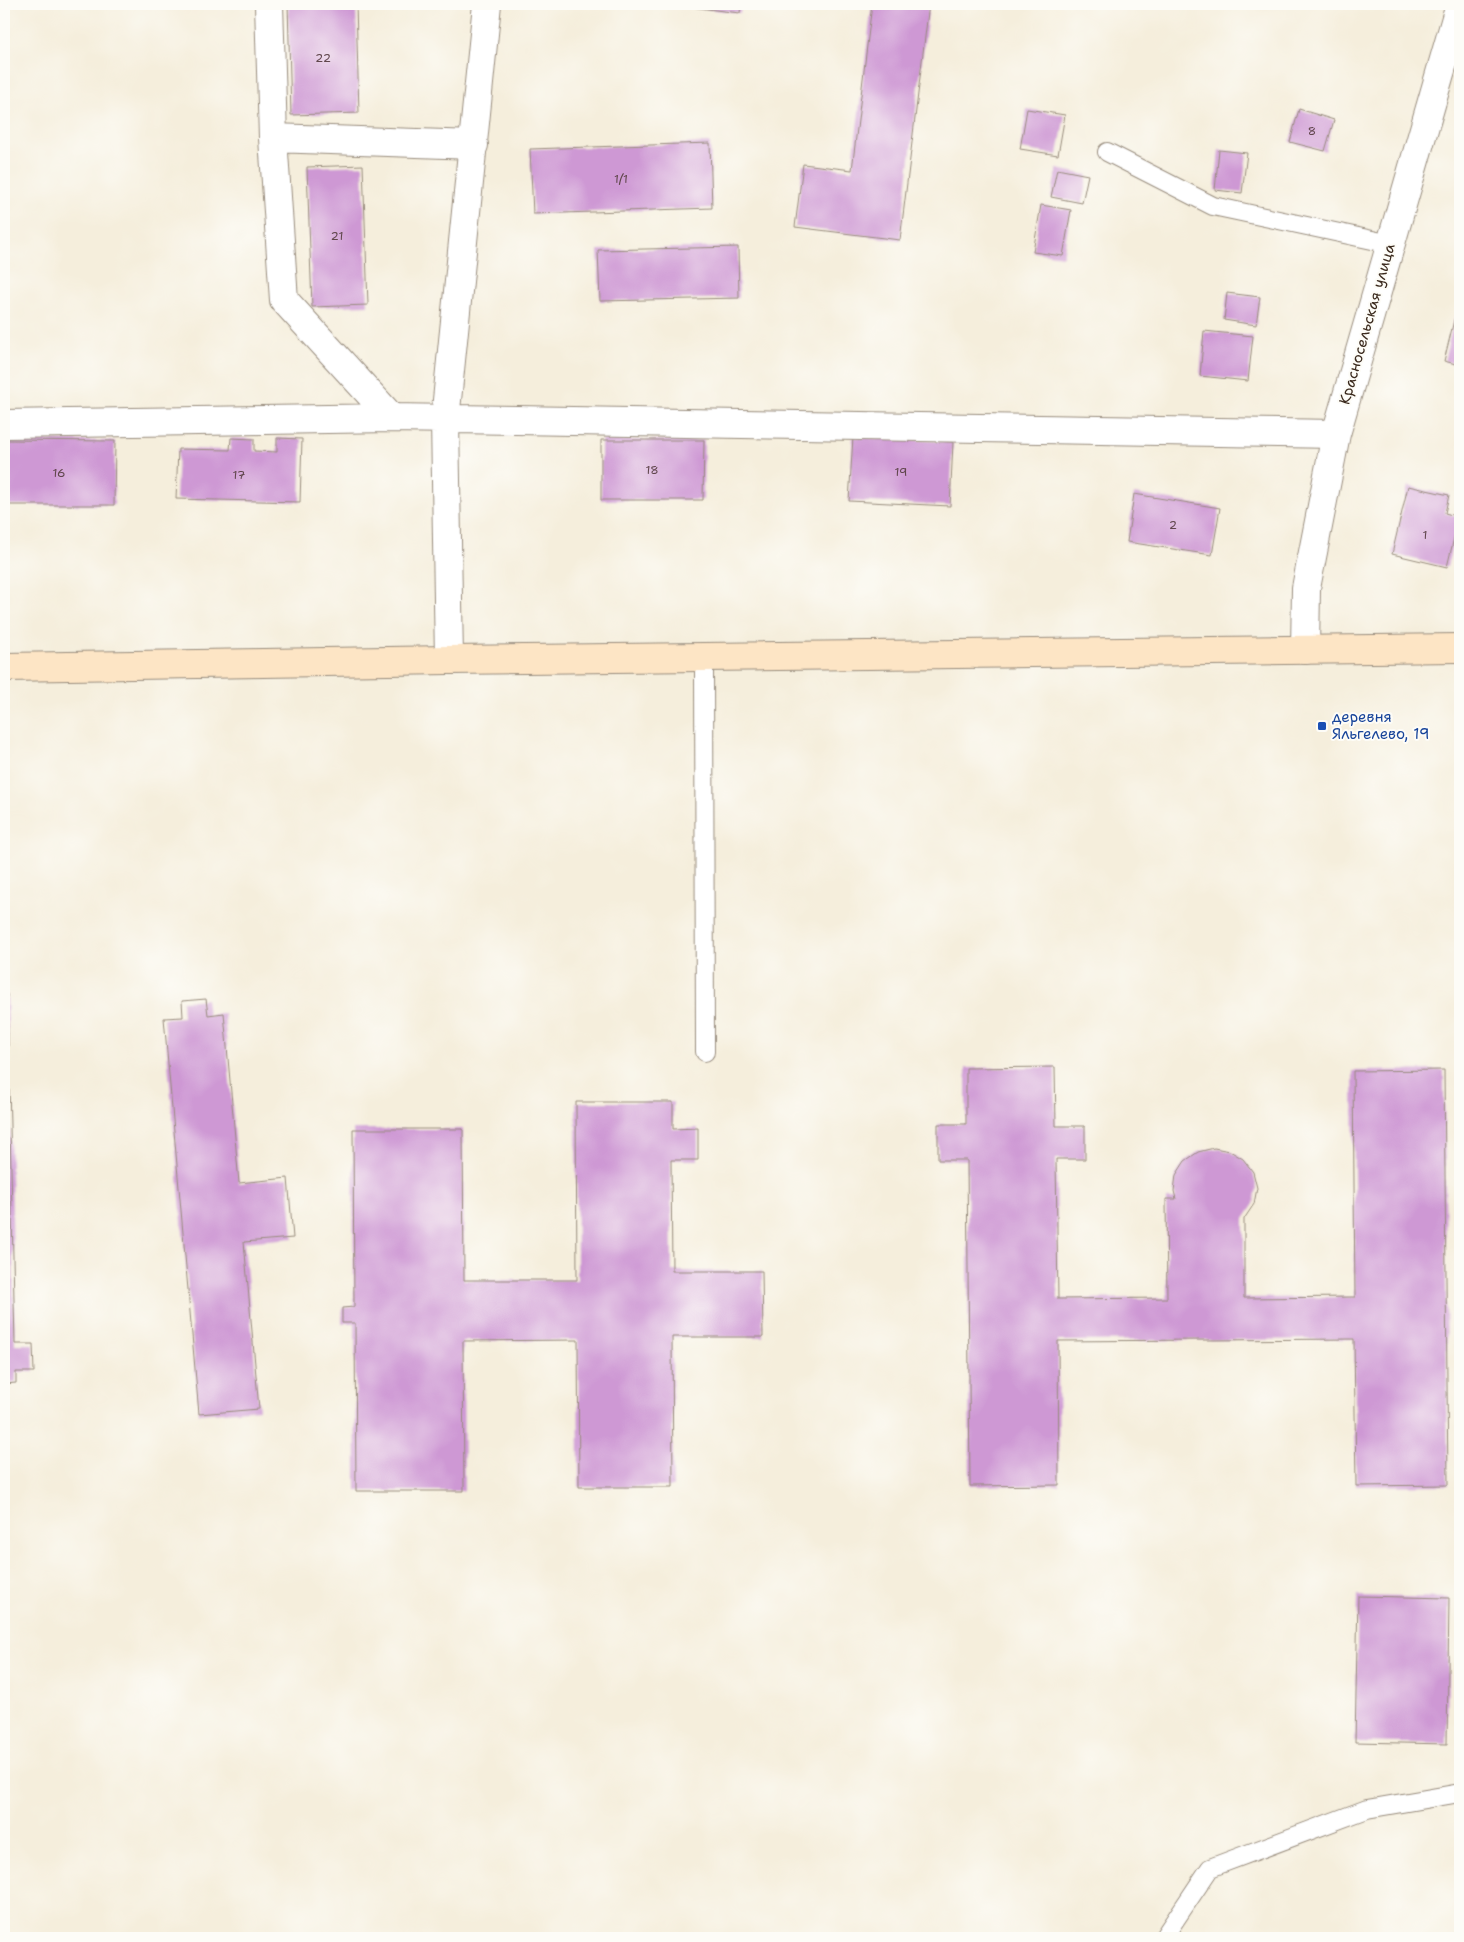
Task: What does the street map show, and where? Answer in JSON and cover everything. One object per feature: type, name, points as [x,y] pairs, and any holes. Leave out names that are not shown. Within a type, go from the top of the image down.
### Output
[{"type":"main road","points":[[4,667],[1460,648]]},
{"type":"street","points":[[269,4],[273,138],[284,300],[392,418]]},
{"type":"street","points":[[449,660],[445,420],[488,4]]},
{"type":"street","name":"Красносельская улица","points":[[1305,650],[1306,588],[1336,434],[1460,4]]},
{"type":"street","points":[[273,138],[474,145]]},
{"type":"street","points":[[4,424],[392,418],[1336,434]]},
{"type":"lane","points":[[1107,152],[1213,206],[1390,244]]},
{"type":"lane","points":[[704,657],[705,1052]]},
{"type":"lane","points":[[1163,1938],[1210,1868],[1367,1809],[1460,1793]]},
{"type":"building","points":[[288,4],[356,4],[359,113],[291,115]]},
{"type":"building","points":[[666,4],[741,4],[740,13]]},
{"type":"building","points":[[872,4],[929,4],[900,240],[795,227],[803,164],[852,170]]},
{"type":"building","points":[[1027,109],[1065,115],[1058,155],[1020,149]]},
{"type":"building","points":[[1299,109],[1334,120],[1325,151],[1290,142]]},
{"type":"building","points":[[710,143],[712,208],[533,214],[530,149]]},
{"type":"building","points":[[1219,150],[1247,153],[1242,193],[1215,190]]},
{"type":"building","points":[[363,165],[368,305],[312,307],[307,167]]},
{"type":"building","points":[[1057,169],[1088,175],[1082,203],[1051,197]]},
{"type":"building","points":[[1041,205],[1071,210],[1063,256],[1033,252]]},
{"type":"building","points":[[738,247],[739,298],[600,301],[598,250]]},
{"type":"building","points":[[1227,293],[1260,297],[1256,325],[1224,320]]},
{"type":"building","points":[[1455,316],[1460,318],[1460,365],[1444,361]]},
{"type":"building","points":[[1204,331],[1253,336],[1248,381],[1200,376]]},
{"type":"building","points":[[853,437],[953,442],[950,506],[849,501]]},
{"type":"building","points":[[231,438],[254,439],[254,451],[277,452],[277,438],[302,439],[300,502],[176,499],[178,449],[230,450]]},
{"type":"building","points":[[4,440],[115,441],[114,505],[4,505]]},
{"type":"building","points":[[601,440],[704,440],[703,500],[601,500]]},
{"type":"building","points":[[1408,486],[1449,495],[1445,513],[1459,517],[1447,567],[1392,554]]},
{"type":"building","points":[[1134,494],[1220,508],[1212,555],[1127,542]]},
{"type":"building","points":[[4,994],[7,994],[15,1344],[33,1344],[34,1372],[16,1372],[16,1383],[4,1384]]},
{"type":"building","points":[[206,999],[208,1015],[224,1013],[239,1183],[288,1178],[293,1238],[244,1242],[259,1409],[199,1414],[164,1018],[183,1017],[182,1001]]},
{"type":"building","points":[[1055,1067],[1056,1126],[1085,1126],[1085,1159],[1056,1159],[1058,1299],[1167,1298],[1166,1199],[1176,1199],[1174,1191],[1176,1175],[1185,1161],[1198,1152],[1214,1148],[1230,1151],[1243,1159],[1253,1172],[1257,1188],[1254,1204],[1244,1219],[1244,1298],[1355,1297],[1353,1071],[1444,1070],[1448,1485],[1356,1486],[1354,1339],[1058,1341],[1059,1485],[970,1486],[967,1160],[938,1160],[938,1124],[966,1124],[966,1068]]},
{"type":"building","points":[[576,1102],[673,1102],[673,1129],[698,1128],[698,1160],[671,1160],[672,1271],[762,1271],[763,1337],[672,1337],[673,1487],[579,1487],[578,1340],[463,1341],[464,1491],[356,1491],[355,1323],[342,1323],[342,1308],[354,1307],[353,1129],[463,1129],[464,1280],[577,1280]]},
{"type":"building","points":[[1358,1596],[1449,1598],[1447,1744],[1355,1742]]},
{"type":"place","name":"деревня Яльгелево, 19","points":[[1322,726]]}]
